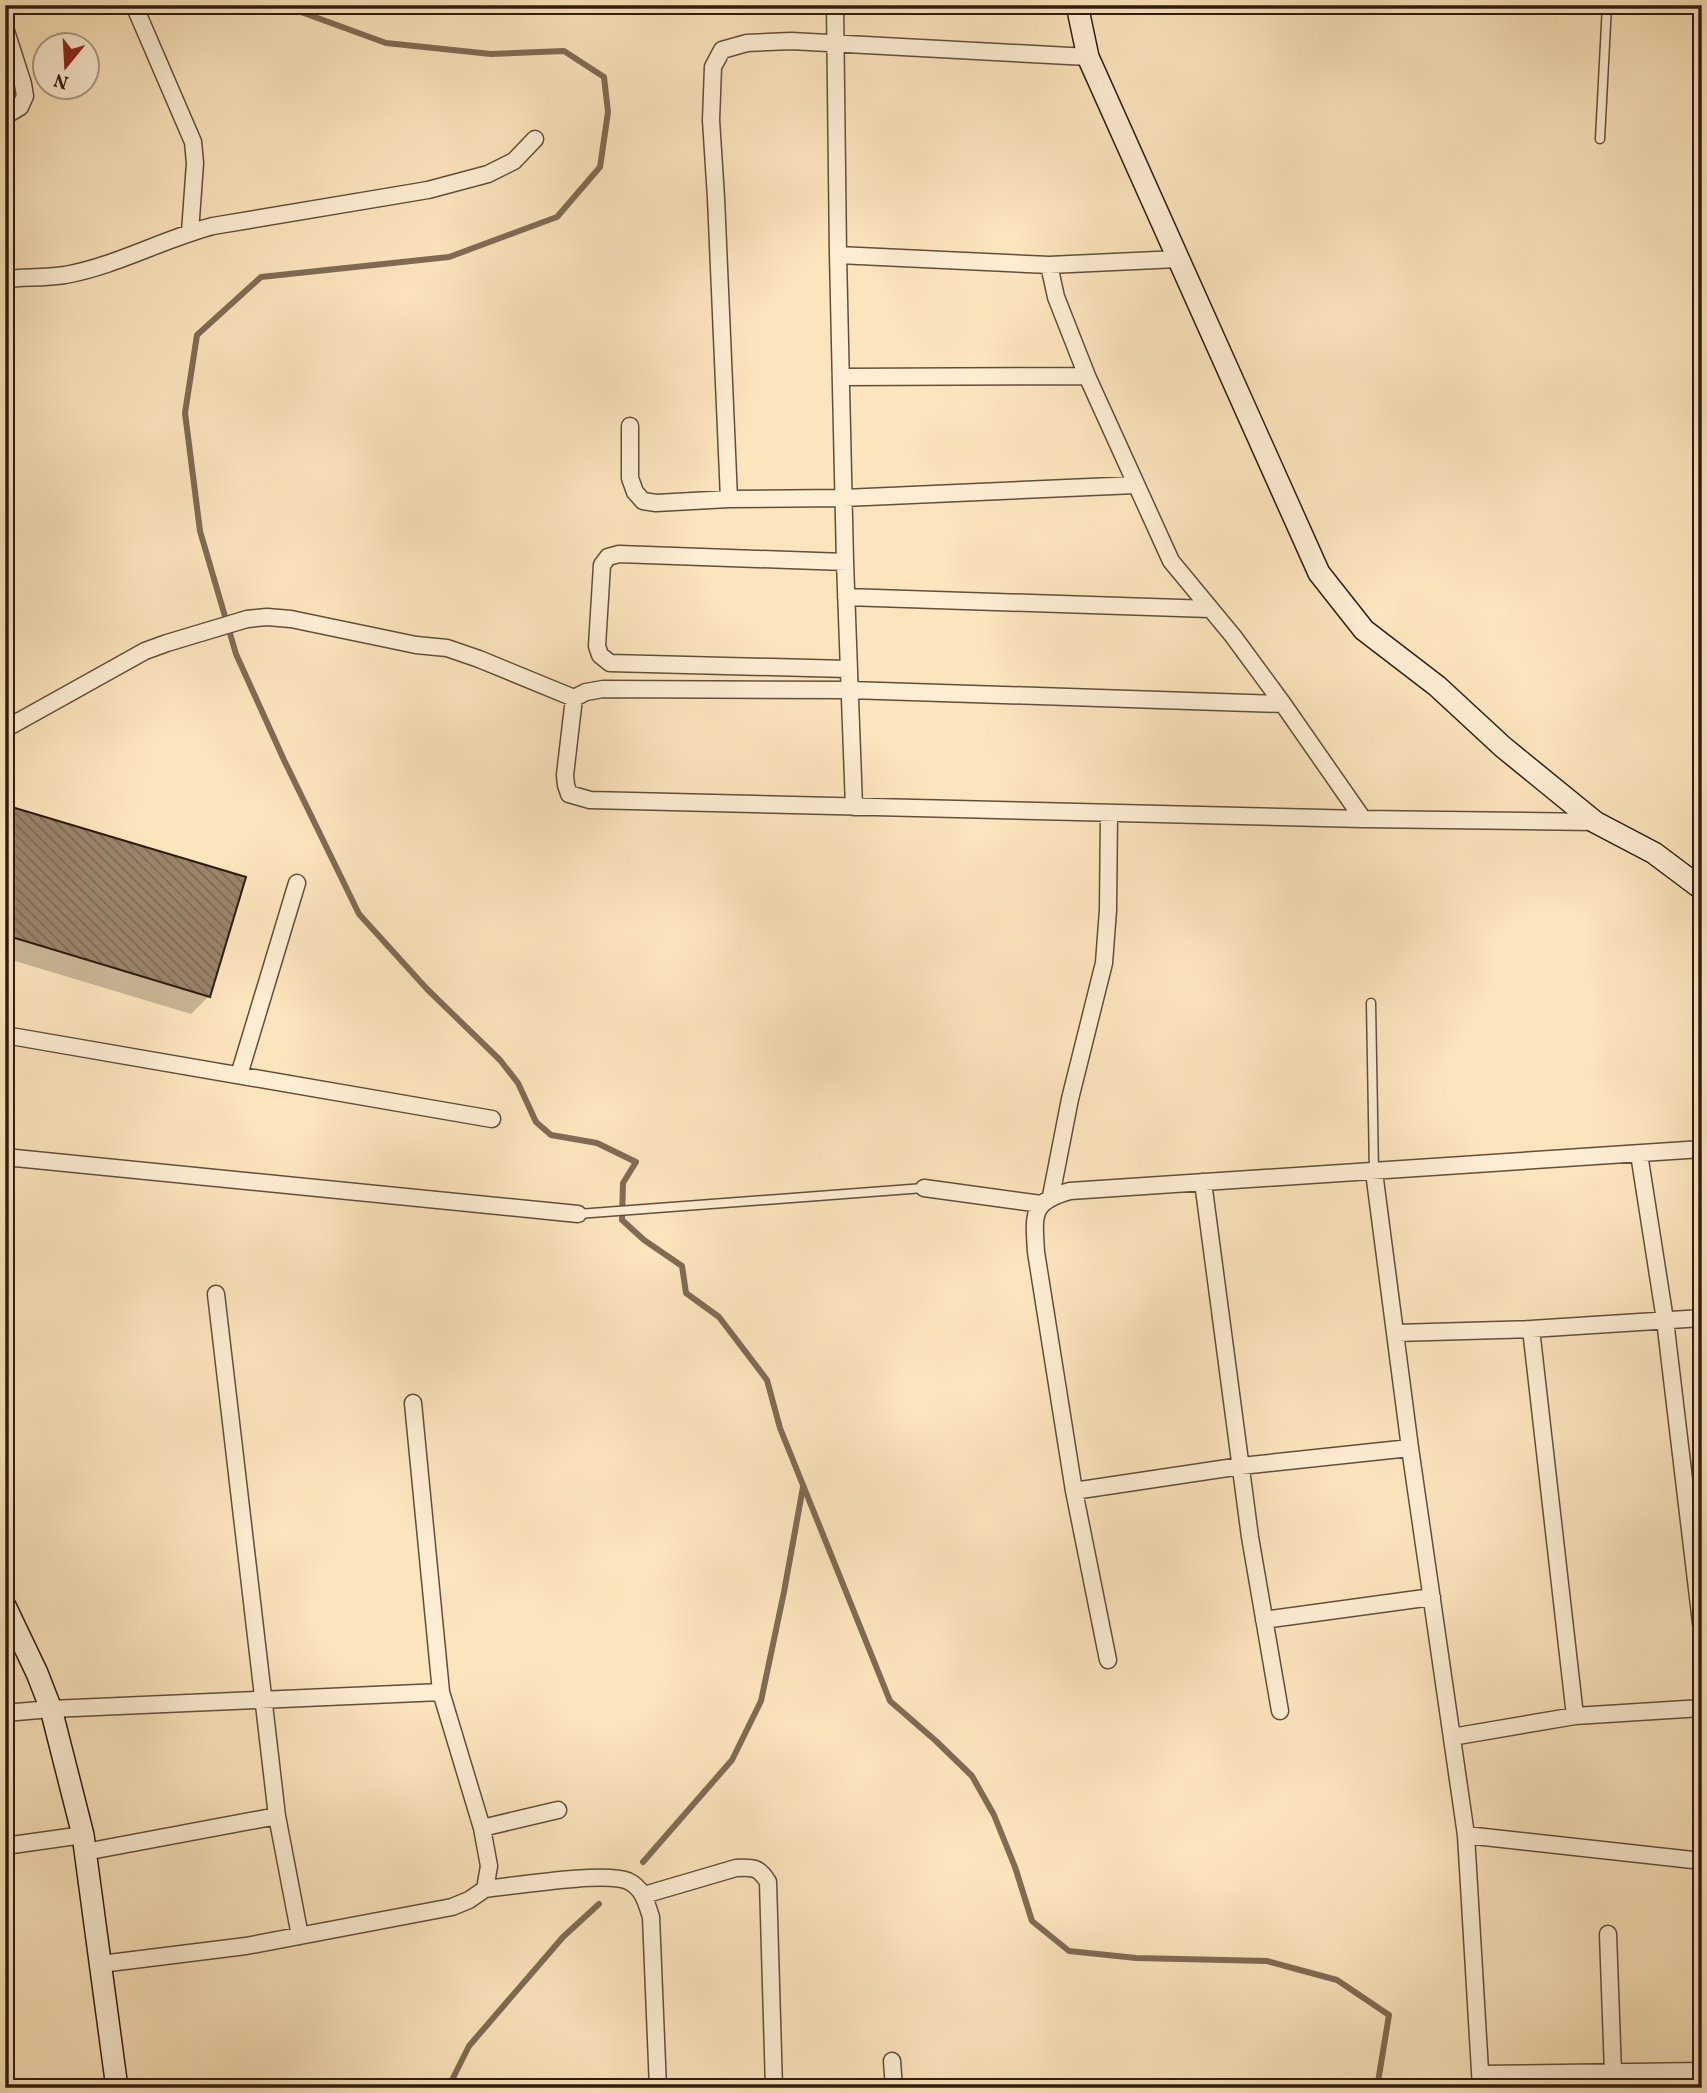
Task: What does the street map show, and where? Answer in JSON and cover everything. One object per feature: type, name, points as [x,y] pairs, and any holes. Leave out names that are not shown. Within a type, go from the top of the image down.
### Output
[{"type":"street","points":[[134,5],[193,142],[195,163],[190,232]]},
{"type":"street","points":[[835,5],[848,691],[854,807]]},
{"type":"street","points":[[1077,5],[1088,57],[1319,573],[1364,630],[1437,686],[1503,747],[1595,821],[1654,853],[1702,889]]},
{"type":"street","points":[[5,28],[25,96],[20,107],[5,116]]},
{"type":"street","points":[[729,499],[711,120],[713,67],[722,50],[747,43],[791,41],[1088,57]]},
{"type":"street","points":[[5,279],[64,275],[96,267],[213,226],[428,190],[497,170],[514,161],[535,139]]},
{"type":"street","points":[[838,255],[1049,265],[1178,259]]},
{"type":"street","points":[[1049,265],[1056,297],[1087,376],[1171,561],[1283,704],[1363,819]]},
{"type":"street","points":[[841,377],[1087,376]]},
{"type":"street","points":[[631,426],[630,478],[635,492],[643,501],[656,503],[1135,485]]},
{"type":"street","points":[[845,562],[619,554],[608,557],[602,565],[597,646],[600,655],[610,663],[848,669]]},
{"type":"street","points":[[846,597],[1210,609]]},
{"type":"street","points":[[5,729],[145,651],[247,619],[267,617],[291,619],[416,645],[447,648],[574,698],[586,692],[603,689],[848,691],[1283,704]]},
{"type":"street","points":[[574,698],[566,785],[569,794],[590,800],[1363,819],[1595,821]]},
{"type":"street","points":[[1108,1660],[1074,1491],[1034,1219],[1046,1200],[1104,963],[1108,910],[1109,813]]},
{"type":"street","points":[[239,1075],[297,883]]},
{"type":"street","points":[[5,1035],[492,1119]]},
{"type":"street","points":[[924,1188],[1046,1200],[1070,1191],[1702,1149]]},
{"type":"street","points":[[1639,1154],[1665,1320],[1702,1631]]},
{"type":"street","points":[[5,1157],[578,1214]]},
{"type":"street","points":[[1374,1172],[1410,1448],[1466,1835],[1481,2081],[1614,2072],[1702,2071]]},
{"type":"street","points":[[1203,1182],[1250,1536],[1280,1711]]},
{"type":"street","points":[[216,1294],[277,1816],[300,1936]]},
{"type":"street","points":[[1396,1333],[1531,1329],[1702,1318]]},
{"type":"street","points":[[1531,1329],[1576,1716]]},
{"type":"street","points":[[412,1403],[441,1692],[482,1828],[489,1866],[485,1889]]},
{"type":"street","points":[[1074,1491],[1241,1466],[1410,1448]]},
{"type":"street","points":[[1265,1620],[1432,1597]]},
{"type":"street","points":[[5,1606],[51,1709],[84,1844],[117,2088]]},
{"type":"street","points":[[5,1713],[441,1692]]},
{"type":"street","points":[[1452,1737],[1576,1716],[1702,1708]]},
{"type":"street","points":[[482,1828],[558,1810]]},
{"type":"street","points":[[5,1846],[84,1844],[277,1816]]},
{"type":"street","points":[[1466,1835],[1702,1861]]},
{"type":"street","points":[[644,1895],[736,1868],[750,1867],[762,1872],[768,1882],[775,2088]]},
{"type":"street","points":[[101,1964],[246,1946],[452,1907],[485,1889],[605,1877],[628,1881],[644,1895],[650,1917],[658,2088]]},
{"type":"street","points":[[1608,1934],[1614,2072]]},
{"type":"street","points":[[892,2061],[894,2088]]},
{"type":"lane","points":[[1600,139],[1607,5]]},
{"type":"lane","points":[[1371,1003],[1374,1172]]},
{"type":"lane","points":[[578,1214],[924,1188]]},
{"type":"building","points":[[5,805],[246,877],[210,997],[5,935]]},
{"type":"waterway","points":[[286,5],[386,43],[491,54],[564,51],[604,77],[608,112],[600,167],[557,217],[449,257],[261,277],[197,335],[185,413],[200,531],[236,654],[359,914],[427,989],[500,1060],[518,1083],[536,1122],[551,1135],[597,1143],[636,1162],[623,1183],[622,1220],[644,1240],[682,1266],[686,1293],[719,1317],[767,1380],[780,1428],[890,1701],[972,1776],[994,1815],[1015,1867],[1032,1921],[1069,1951],[1136,1958],[1267,1961],[1337,1980],[1389,2015],[1377,2088]]},
{"type":"waterway","points":[[643,1862],[732,1760],[761,1701],[803,1487]]},
{"type":"waterway","points":[[448,2088],[469,2046],[563,1937],[599,1904]]}]
